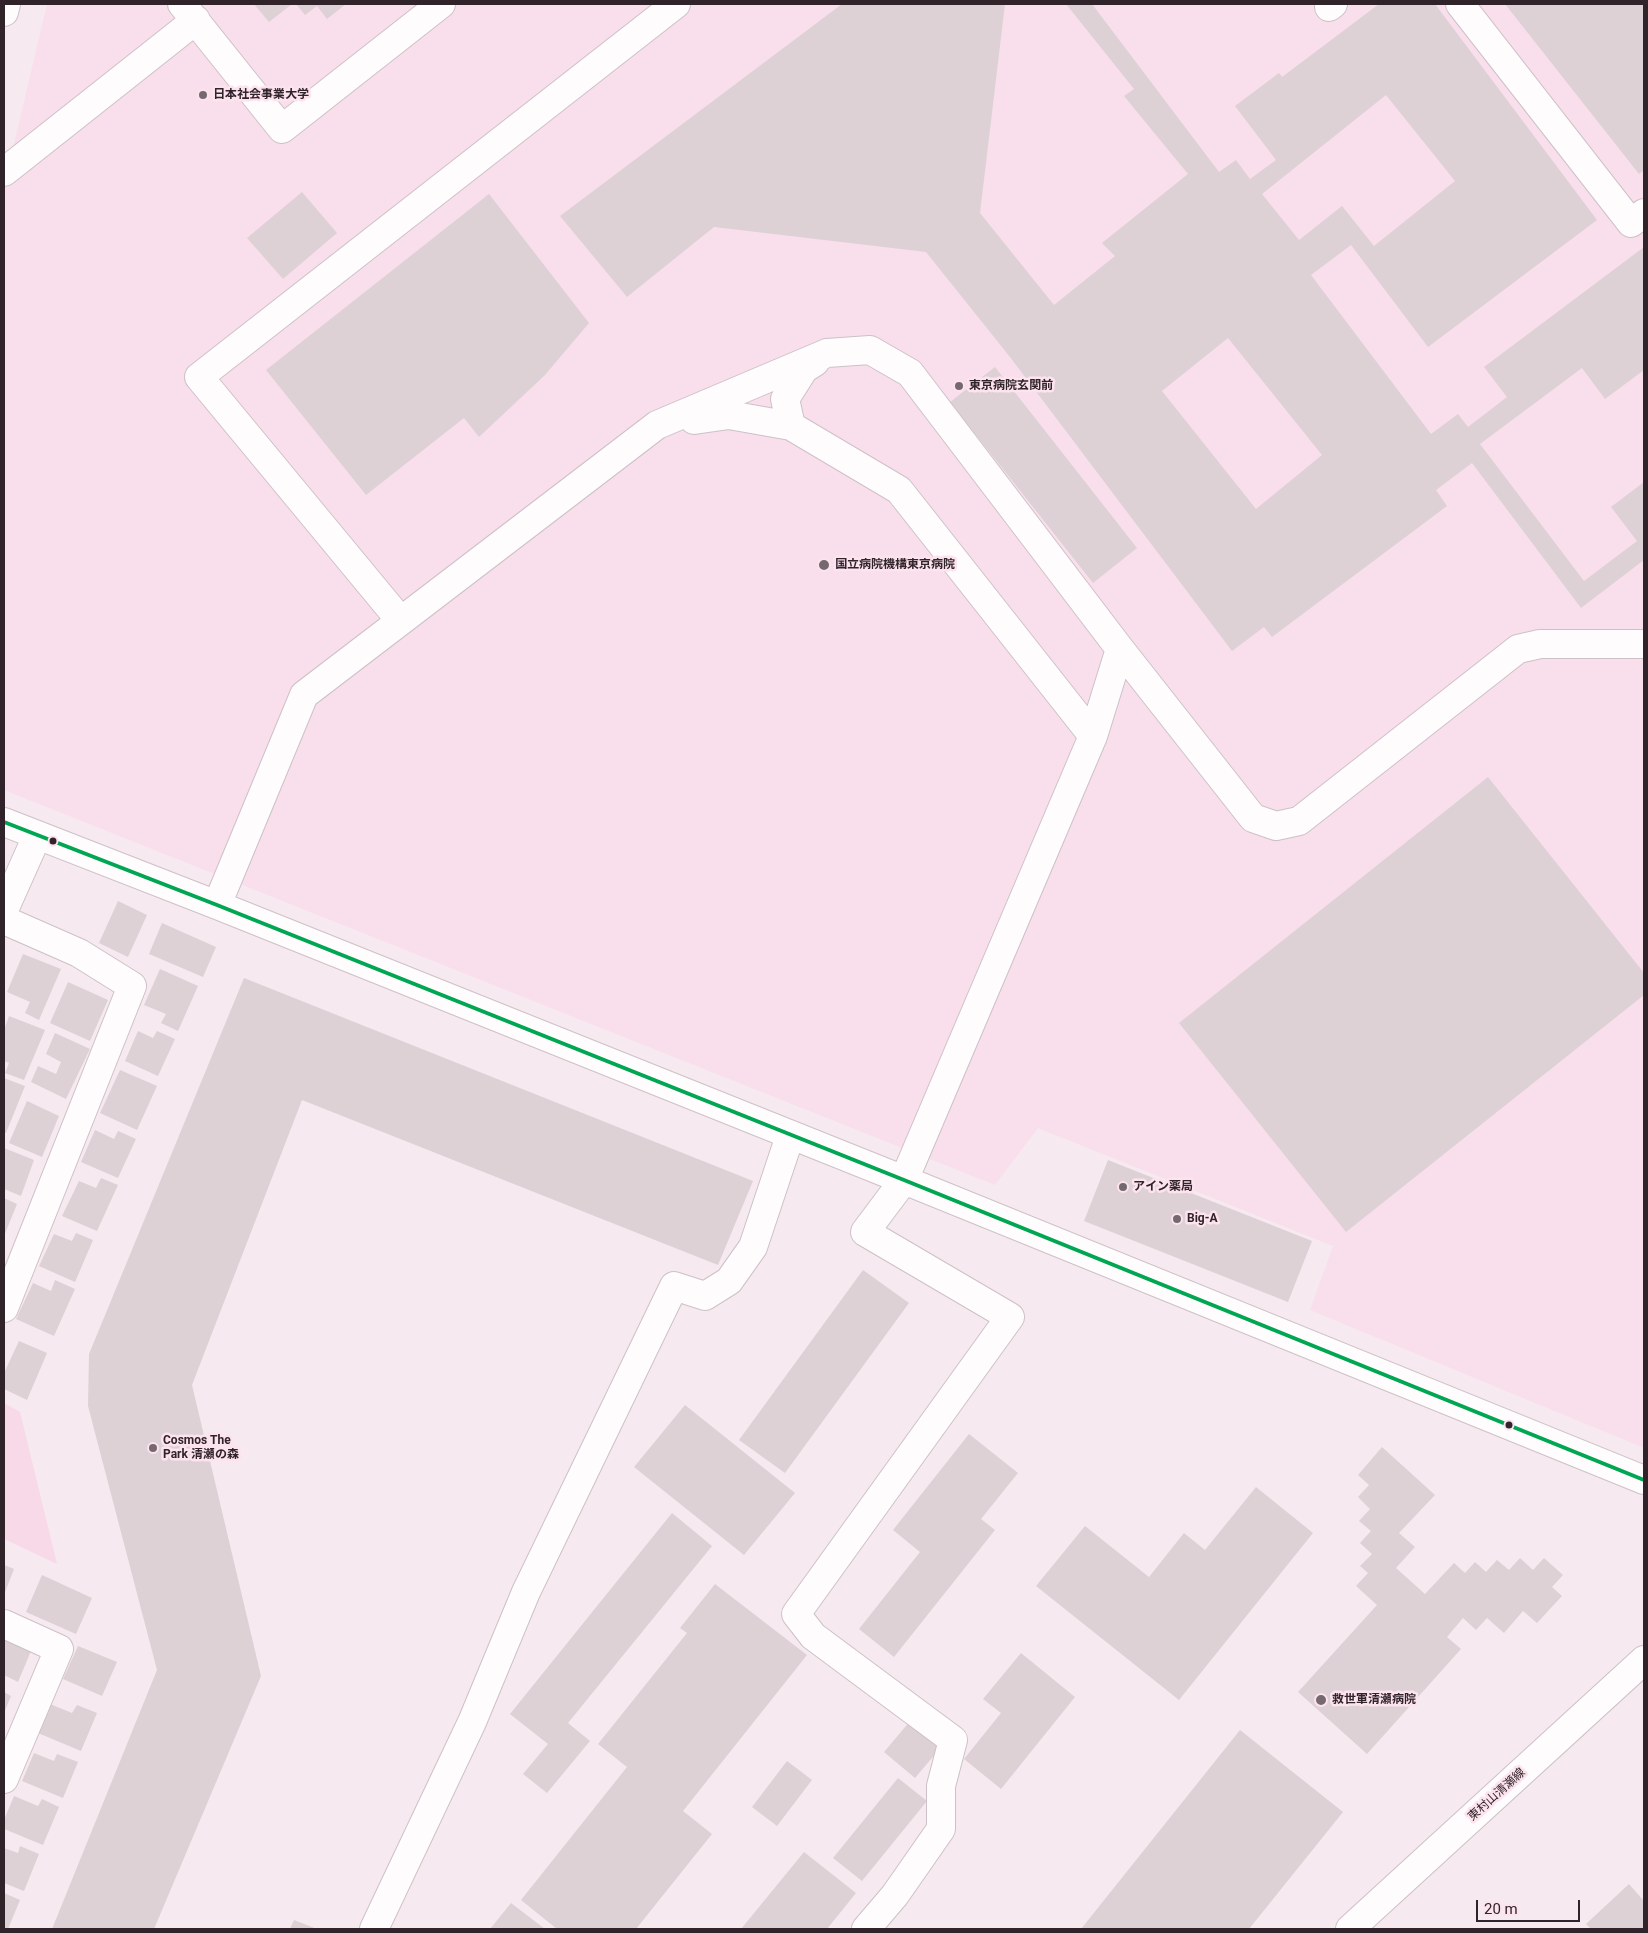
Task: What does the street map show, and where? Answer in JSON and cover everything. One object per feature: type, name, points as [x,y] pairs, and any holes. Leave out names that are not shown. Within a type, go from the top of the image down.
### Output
[{"type":"street","points":[[4,12],[6,4]]},
{"type":"street","points":[[4,172],[189,12],[282,129],[441,4]]},
{"type":"street","points":[[400,620],[199,377],[676,4]]},
{"type":"street","points":[[1460,4],[1631,223],[1644,212]]},
{"type":"street","points":[[217,905],[304,695],[658,425],[827,353],[870,350],[910,373],[1120,649],[1253,818],[1276,826],[1299,821],[1518,649],[1540,644],[1644,644]]},
{"type":"street","points":[[790,426],[785,399],[804,369],[827,353]]},
{"type":"street","points":[[658,425],[729,415],[790,426],[899,490],[1092,736]]},
{"type":"street","points":[[866,1929],[895,1895],[941,1829],[941,1786],[953,1740],[813,1636],[796,1614],[1010,1317],[865,1232],[904,1180],[1092,736],[1120,649]]},
{"type":"street","points":[[4,822],[217,905],[790,1136],[904,1180],[1644,1480]]},
{"type":"street","points":[[4,910],[37,836]]},
{"type":"street","points":[[4,920],[80,953],[132,986],[4,1308]]},
{"type":"street","points":[[374,1929],[472,1722],[526,1592],[674,1286],[705,1296],[729,1281],[753,1247],[790,1136]]},
{"type":"street","points":[[4,1624],[59,1649],[4,1779]]},
{"type":"street","name":"東村山清瀬線","points":[[1350,1929],[1644,1660]]},
{"type":"shaded area","name":"国立病院機構東京病院","points":[[47,4],[1644,4],[1644,1448],[1310,1310],[1333,1246],[1038,1128],[995,1185],[4,790],[4,186]]},
{"type":"shaded area","points":[[4,1403],[20,1412],[57,1564],[4,1539]]},
{"type":"building","points":[[254,4],[292,4],[269,22]]},
{"type":"building","points":[[296,4],[346,4],[327,19],[317,6],[305,15]]},
{"type":"building","points":[[842,4],[1005,4],[980,213],[1054,305],[1115,256],[1102,243],[1188,174],[1124,96],[1134,89],[1066,4],[1092,4],[1219,172],[1236,160],[1250,179],[1276,160],[1235,106],[1279,73],[1282,77],[1379,4],[1435,4],[1597,220],[1428,347],[1351,245],[1311,275],[1431,434],[1458,414],[1468,427],[1507,397],[1484,367],[1644,247],[1644,370],[1605,399],[1582,368],[1480,444],[1584,581],[1637,541],[1611,507],[1644,482],[1644,560],[1581,608],[1472,463],[1436,490],[1447,506],[1272,637],[1264,627],[1232,651],[1010,357],[926,252],[714,227],[627,297],[560,216]],"holes":[[[1386,95],[1455,181],[1374,246],[1342,206],[1299,240],[1262,194]],[[1228,338],[1322,455],[1256,509],[1162,391]]]},
{"type":"building","points":[[1505,4],[1644,4],[1644,170],[1639,174]]},
{"type":"building","points":[[302,192],[337,233],[283,279],[247,238]]},
{"type":"building","points":[[489,194],[589,323],[545,375],[479,437],[464,418],[366,495],[266,370]]},
{"type":"building","points":[[995,367],[1137,548],[1093,583],[950,402]]},
{"type":"building","points":[[1488,777],[1644,973],[1644,995],[1346,1232],[1179,1023]]},
{"type":"building","points":[[118,901],[147,915],[128,957],[99,943]]},
{"type":"building","points":[[162,923],[216,947],[203,977],[149,954]]},
{"type":"building","points":[[23,954],[61,969],[39,1020],[25,1013],[30,1002],[7,992]]},
{"type":"building","points":[[160,969],[198,986],[178,1031],[161,1023],[166,1014],[144,1005]]},
{"type":"building","name":"Cosmos The Park 清瀬の森","points":[[244,978],[753,1181],[718,1265],[302,1100],[192,1385],[261,1676],[154,1929],[52,1929],[157,1670],[88,1406],[89,1354]]},
{"type":"building","points":[[68,982],[108,1000],[90,1041],[50,1023]]},
{"type":"building","points":[[9,1016],[45,1030],[24,1080],[5,1073],[9,1063],[4,1061],[4,1030]]},
{"type":"building","points":[[138,1031],[153,1038],[157,1031],[175,1039],[158,1076],[125,1061]]},
{"type":"building","points":[[55,1033],[90,1049],[66,1099],[31,1082],[38,1066],[56,1074],[61,1062],[46,1054]]},
{"type":"building","points":[[120,1070],[157,1086],[137,1130],[100,1113]]},
{"type":"building","points":[[4,1078],[25,1086],[6,1133],[4,1132]]},
{"type":"building","points":[[27,1101],[59,1116],[42,1157],[9,1143]]},
{"type":"building","points":[[95,1130],[114,1139],[118,1131],[136,1139],[118,1178],[81,1162]]},
{"type":"building","points":[[4,1148],[34,1160],[21,1196],[4,1189]]},
{"type":"building","points":[[1108,1160],[1312,1241],[1288,1302],[1084,1221]]},
{"type":"building","points":[[101,1178],[118,1185],[97,1231],[62,1216],[79,1181],[96,1188]]},
{"type":"building","points":[[4,1198],[17,1204],[4,1236]]},
{"type":"building","points":[[76,1233],[93,1240],[75,1282],[39,1266],[54,1234],[72,1241]]},
{"type":"building","points":[[863,1270],[909,1303],[785,1473],[739,1440]]},
{"type":"building","points":[[55,1280],[75,1289],[54,1336],[16,1319],[33,1283],[51,1291]]},
{"type":"building","points":[[19,1341],[47,1353],[27,1400],[4,1389],[4,1373]]},
{"type":"building","points":[[685,1405],[795,1493],[744,1555],[634,1467]]},
{"type":"building","points":[[969,1434],[1018,1473],[981,1519],[995,1530],[894,1657],[859,1629],[920,1552],[893,1530]]},
{"type":"building","points":[[1382,1447],[1435,1495],[1399,1533],[1415,1547],[1396,1568],[1425,1594],[1454,1563],[1465,1573],[1475,1562],[1486,1572],[1497,1560],[1509,1570],[1520,1558],[1533,1570],[1544,1558],[1563,1575],[1552,1587],[1562,1596],[1537,1623],[1523,1611],[1504,1633],[1487,1618],[1476,1630],[1463,1618],[1447,1637],[1461,1649],[1367,1754],[1298,1692],[1377,1605],[1356,1586],[1368,1573],[1360,1566],[1372,1554],[1360,1543],[1371,1531],[1359,1521],[1370,1509],[1358,1497],[1369,1485],[1358,1475]]},
{"type":"building","points":[[1256,1487],[1313,1533],[1179,1700],[1036,1586],[1085,1526],[1149,1577],[1184,1533],[1205,1550]]},
{"type":"building","points":[[672,1513],[712,1546],[568,1723],[590,1741],[547,1793],[523,1774],[548,1744],[510,1714]]},
{"type":"building","points":[[4,1565],[14,1569],[4,1595]]},
{"type":"building","points":[[42,1575],[92,1598],[76,1634],[26,1612]]},
{"type":"building","points":[[715,1584],[807,1655],[683,1811],[712,1834],[636,1929],[557,1929],[521,1900],[627,1767],[598,1744],[687,1633],[680,1628]]},
{"type":"building","points":[[4,1640],[31,1651],[18,1682],[4,1675]]},
{"type":"building","points":[[78,1646],[117,1662],[102,1696],[63,1679]]},
{"type":"building","points":[[1021,1653],[1075,1697],[1001,1789],[964,1759],[1001,1713],[983,1699]]},
{"type":"building","points":[[4,1692],[11,1696],[4,1713]]},
{"type":"building","points":[[50,1704],[72,1713],[77,1705],[97,1713],[81,1751],[38,1733]]},
{"type":"building","points":[[911,1720],[942,1746],[915,1778],[884,1752]]},
{"type":"building","points":[[1240,1730],[1343,1812],[1249,1929],[1081,1929]]},
{"type":"building","points":[[34,1753],[54,1761],[57,1754],[78,1762],[63,1798],[22,1781]]},
{"type":"building","points":[[787,1761],[812,1780],[777,1826],[752,1807]]},
{"type":"building","points":[[898,1778],[927,1801],[862,1881],[833,1858]]},
{"type":"building","points":[[14,1796],[38,1806],[42,1799],[59,1807],[43,1845],[4,1829],[4,1820]]},
{"type":"building","points":[[20,1846],[39,1854],[24,1891],[4,1883],[4,1848],[18,1853]]},
{"type":"building","points":[[804,1852],[856,1893],[827,1929],[741,1929]]},
{"type":"building","points":[[1629,1884],[1644,1901],[1644,1929],[1591,1929],[1586,1924]]},
{"type":"building","points":[[4,1893],[20,1900],[8,1929],[4,1929]]},
{"type":"building","points":[[511,1903],[545,1929],[490,1929]]},
{"type":"building","points":[[294,1920],[317,1929],[290,1929]]},
{"type":"transit line","name":"20","points":[[4,822],[217,905],[904,1180],[1644,1480]]},
{"type":"place","name":"日本社会事業大学","points":[[203,95]]},
{"type":"place","name":"東京病院玄関前","points":[[959,386]]},
{"type":"place","name":"国立病院機構東京病院","points":[[824,565]]},
{"type":"place","name":"アイン薬局","points":[[1123,1187]]},
{"type":"place","name":"Big-A","points":[[1177,1219]]},
{"type":"place","name":"Cosmos The Park 清瀬の森","points":[[153,1448]]},
{"type":"place","name":"救世軍清瀬病院","points":[[1321,1700]]}]
